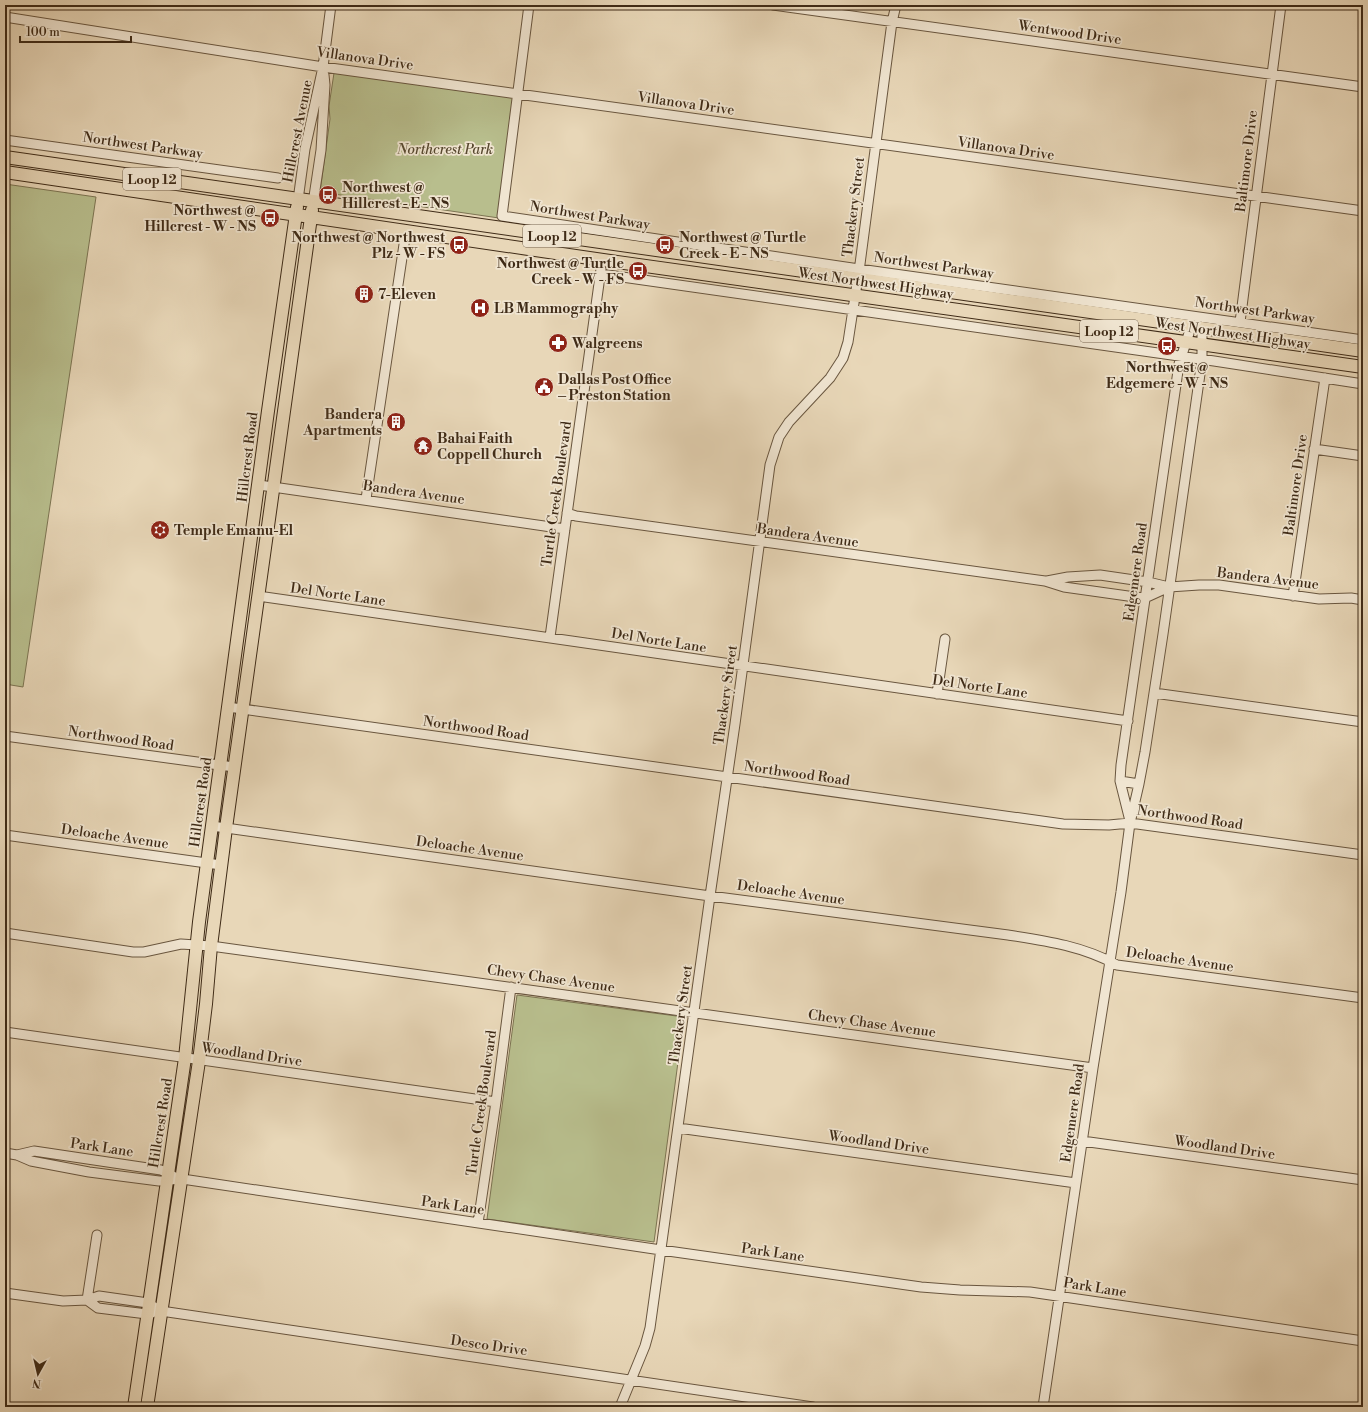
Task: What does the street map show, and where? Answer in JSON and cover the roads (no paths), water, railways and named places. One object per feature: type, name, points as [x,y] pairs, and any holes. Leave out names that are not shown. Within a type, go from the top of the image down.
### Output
[{"type":"main road","name":"West Northwest Highway","points":[[5,157],[313,203],[605,243],[858,275],[1197,328],[1363,351]]},
{"type":"main road","name":"West Northwest Highway","points":[[5,172],[603,260],[1363,367]]},
{"type":"main road","name":"Hillcrest Road","points":[[134,1407],[147,1309],[185,1058],[212,826],[298,200]]},
{"type":"main road","name":"Hillcrest Road","points":[[147,1407],[199,1060],[211,946],[234,767],[313,203]]},
{"type":"main road","points":[[603,260],[605,243]]},
{"type":"main road","points":[[281,324],[295,326]]},
{"type":"main road","points":[[268,411],[283,413]]},
{"type":"main road","points":[[244,591],[258,593]]},
{"type":"street","name":"Hillcrest Avenue","points":[[298,200],[305,149],[323,67],[332,5]]},
{"type":"street","points":[[518,94],[529,5]]},
{"type":"street","name":"Wentwood Drive","points":[[773,5],[1363,87]]},
{"type":"street","name":"Thackery Street","points":[[620,1407],[645,1346],[650,1328],[770,465],[779,437],[789,422],[824,386],[836,370],[843,358],[848,342],[892,22],[896,5]]},
{"type":"street","name":"Baltimore Drive","points":[[1240,322],[1281,5]]},
{"type":"street","name":"Villanova Drive","points":[[5,17],[323,67],[1363,211]]},
{"type":"street","name":"Hillcrest Avenue","points":[[313,203],[321,150],[325,86],[323,67]]},
{"type":"street","name":"Northwest Parkway","points":[[518,94],[502,216],[858,275],[1240,322],[1363,340]]},
{"type":"street","name":"Northwest Parkway","points":[[5,140],[278,178]]},
{"type":"street","points":[[366,499],[406,231]]},
{"type":"street","name":"Turtle Creek Boulevard","points":[[550,637],[603,260]]},
{"type":"street","points":[[601,274],[1202,359],[1363,384]]},
{"type":"street","name":"Edgemere Road","points":[[1130,823],[1120,781],[1128,721],[1181,356],[1186,341],[1197,328]]},
{"type":"street","name":"Edgemere Road","points":[[1043,1407],[1130,823],[1139,784],[1154,693],[1202,359],[1202,344],[1197,328]]},
{"type":"street","name":"Baltimore Drive","points":[[1293,596],[1325,378]]},
{"type":"street","points":[[1314,449],[1363,456]]},
{"type":"street","name":"Bandera Avenue","points":[[259,485],[366,499],[565,529]]},
{"type":"street","name":"Bandera Avenue","points":[[567,513],[576,516],[1045,581],[1064,587],[1146,598],[1169,587]]},
{"type":"street","name":"Bandera Avenue","points":[[1045,581],[1068,577],[1100,575],[1148,582],[1169,587],[1199,585],[1219,586],[1319,599],[1351,598],[1363,600]]},
{"type":"street","name":"Del Norte Lane","points":[[258,593],[743,667],[1128,721]]},
{"type":"street","points":[[937,694],[945,639]]},
{"type":"street","points":[[1154,693],[1363,722]]},
{"type":"street","name":"Northwood Road","points":[[228,707],[1062,824],[1110,826],[1130,823],[1363,855]]},
{"type":"street","name":"Northwood Road","points":[[5,736],[234,767]]},
{"type":"street","points":[[1120,781],[1139,784]]},
{"type":"street","name":"Deloache Avenue","points":[[212,826],[1058,943],[1082,950],[1117,965],[1363,998]]},
{"type":"street","name":"Deloache Avenue","points":[[5,835],[221,865]]},
{"type":"street","name":"Chevy Chase Avenue","points":[[5,933],[133,952],[144,952],[181,944],[211,946],[1093,1068]]},
{"type":"street","name":"Turtle Creek Boulevard","points":[[478,1223],[511,987]]},
{"type":"street","name":"Woodland Drive","points":[[5,1032],[496,1102]]},
{"type":"street","name":"Woodland Drive","points":[[678,1128],[1076,1183]]},
{"type":"street","name":"Woodland Drive","points":[[1082,1141],[1363,1180]]},
{"type":"street","name":"Park Lane","points":[[5,1153],[17,1155],[31,1161],[89,1172],[156,1181],[167,1177],[661,1250],[941,1289],[1030,1292],[1363,1341]]},
{"type":"street","points":[[87,1300],[98,1235]]},
{"type":"street","name":"Desco Drive","points":[[5,1292],[63,1301],[87,1300],[99,1296],[147,1309],[813,1407]]},
{"type":"place","name":"Northwest @ Hillcrest - E - NS","points":[[328,195]]},
{"type":"place","name":"Northwest @ Hillcrest - W - NS","points":[[270,218]]},
{"type":"place","name":"Northwest @ Northwest Plz - W - FS","points":[[459,245]]},
{"type":"place","name":"Northwest @ Turtle Creek - E - NS","points":[[665,245]]},
{"type":"place","name":"Northwest @ Turtle Creek - W - FS","points":[[638,271]]},
{"type":"place","name":"7-Eleven","points":[[364,294]]},
{"type":"place","name":"LB Mammography","points":[[480,308]]},
{"type":"place","name":"Walgreens","points":[[558,343]]},
{"type":"place","name":"Northwest @ Edgemere - W - NS","points":[[1167,346]]},
{"type":"place","name":"Dallas Post Office – Preston Station","points":[[544,387]]},
{"type":"place","name":"Bandera Apartments","points":[[396,422]]},
{"type":"place","name":"Bahai Faith Coppell Church","points":[[423,446]]},
{"type":"place","name":"Temple Emanu-El","points":[[160,530]]},
{"type":"park label","name":"Northcrest Park","points":[[445,149]]}]
